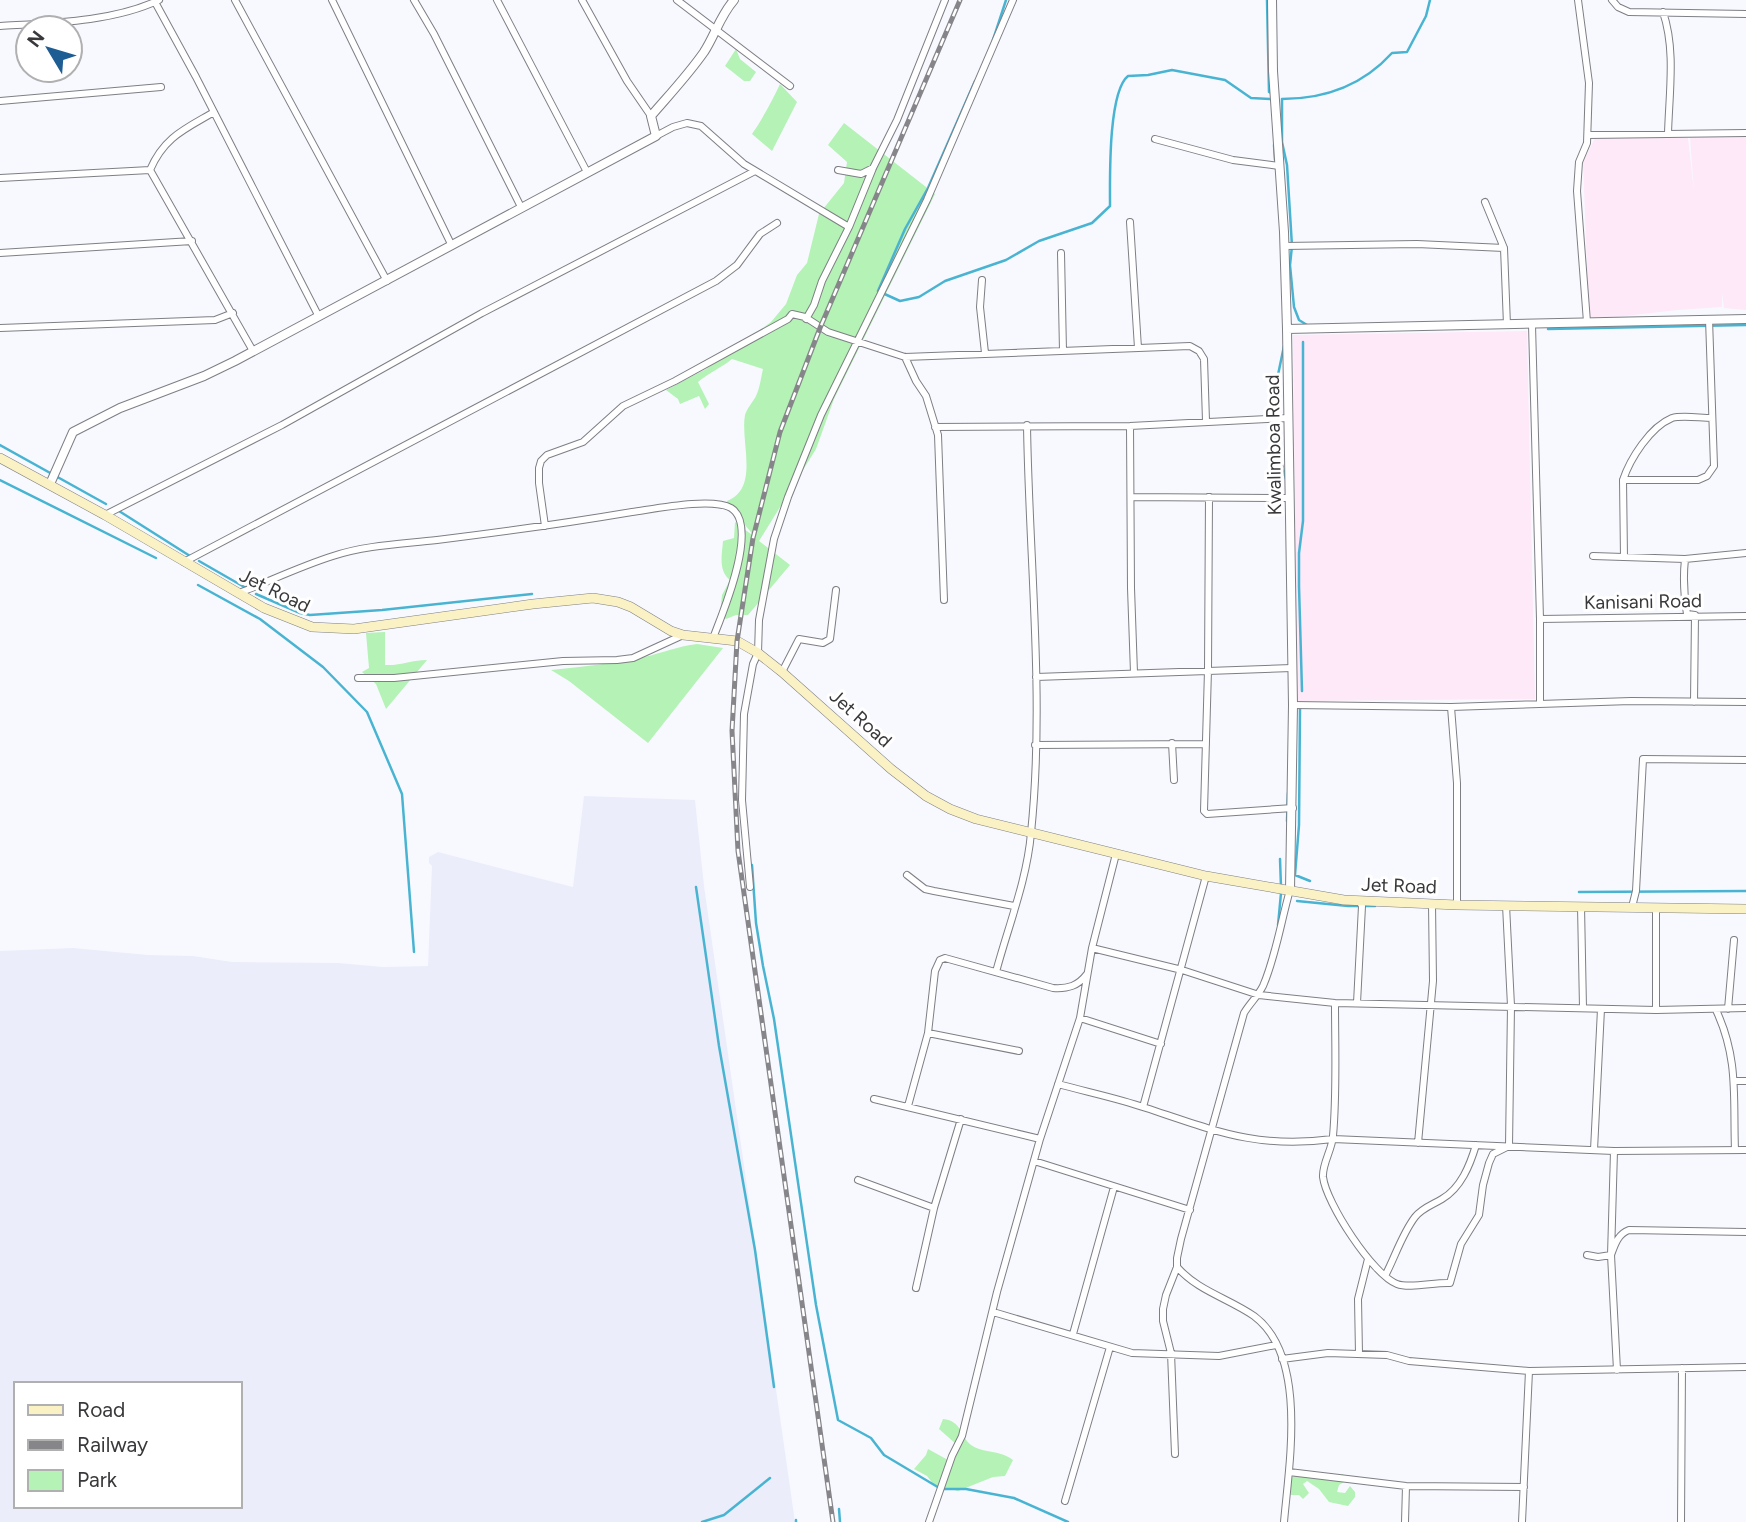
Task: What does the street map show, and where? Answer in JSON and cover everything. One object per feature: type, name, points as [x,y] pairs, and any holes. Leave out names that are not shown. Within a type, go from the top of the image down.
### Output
[{"type":"main road","name":"Jet Road","points":[[0,458],[239,593],[312,627],[354,629],[593,598],[631,607],[671,631],[683,635],[737,641],[782,672],[891,769],[926,796],[976,819],[1206,876],[1359,901],[1746,909]]},
{"type":"street","points":[[235,0],[387,281]]},
{"type":"street","points":[[332,0],[451,244]]},
{"type":"street","points":[[414,0],[434,34],[521,207]]},
{"type":"street","points":[[497,0],[587,172]]},
{"type":"street","points":[[582,0],[650,116],[656,136]]},
{"type":"street","points":[[677,0],[790,86]]},
{"type":"street","points":[[650,116],[690,71],[705,50],[719,19],[734,0]]},
{"type":"street","points":[[806,319],[897,120],[945,0]]},
{"type":"street","points":[[750,887],[742,800],[744,724],[748,686],[758,653],[767,574],[780,520],[821,415],[927,200],[1013,0]]},
{"type":"street","name":"Kwalimboa Road","points":[[1272,0],[1273,71],[1287,329],[1293,705],[1290,890]]},
{"type":"street","points":[[1578,0],[1589,83],[1588,135],[1579,162],[1577,191],[1587,322]]},
{"type":"street","points":[[1612,0],[1625,12],[1746,14]]},
{"type":"street","points":[[0,26],[56,23],[128,12],[157,1],[318,315]]},
{"type":"street","points":[[1663,12],[1670,28],[1671,51],[1668,134]]},
{"type":"street","points":[[0,101],[161,88]]},
{"type":"street","points":[[150,170],[158,152],[175,135],[214,112]]},
{"type":"street","points":[[50,484],[74,432],[120,408],[204,376],[673,127],[687,123],[701,125],[755,171],[849,227]]},
{"type":"street","points":[[1588,135],[1746,133]]},
{"type":"street","points":[[1155,139],[1233,160],[1279,166]]},
{"type":"street","points":[[838,170],[861,174],[873,168]]},
{"type":"street","points":[[0,178],[150,170]]},
{"type":"street","points":[[150,170],[253,351]]},
{"type":"street","points":[[105,515],[282,425],[482,313],[755,171]]},
{"type":"street","points":[[1485,202],[1504,248],[1507,325]]},
{"type":"street","points":[[1130,222],[1138,348]]},
{"type":"street","points":[[184,562],[716,281],[737,265],[752,241],[777,223]]},
{"type":"street","points":[[0,253],[192,241]]},
{"type":"street","points":[[1284,246],[1417,244],[1504,248]]},
{"type":"street","points":[[1061,253],[1063,351]]},
{"type":"street","points":[[982,280],[980,307],[985,353]]},
{"type":"street","points":[[0,328],[215,320],[233,313]]},
{"type":"street","points":[[545,526],[539,468],[547,455],[583,442],[623,406],[725,354],[788,319],[792,314],[828,332],[905,357],[1190,346],[1199,351],[1204,359],[1206,421]]},
{"type":"street","points":[[1623,480],[1698,480],[1707,476],[1714,466],[1709,319]]},
{"type":"street","points":[[1287,329],[1746,319]]},
{"type":"street","points":[[1532,325],[1540,619],[1539,703]]},
{"type":"street","points":[[905,357],[926,396],[939,446],[944,600]]},
{"type":"street","points":[[935,427],[1130,426],[1288,418]]},
{"type":"street","points":[[1624,557],[1623,480],[1633,460],[1656,429],[1673,418],[1712,418]]},
{"type":"street","points":[[996,971],[1027,861],[1031,833],[1036,677],[1027,425]]},
{"type":"street","points":[[1130,426],[1134,673]]},
{"type":"street","points":[[1131,497],[1289,498]]},
{"type":"street","points":[[1209,497],[1204,786],[1206,814],[1293,808]]},
{"type":"street","points":[[239,593],[334,555],[682,504],[717,505],[732,509],[742,528],[734,580],[712,638]]},
{"type":"street","points":[[1592,556],[1685,559],[1746,553]]},
{"type":"street","points":[[1685,559],[1683,586],[1686,611],[1687,614],[1695,615],[1694,702]]},
{"type":"street","points":[[782,672],[799,639],[823,643],[830,639],[836,590]]},
{"type":"street","name":"Kanisani Road","points":[[1540,619],[1746,616]]},
{"type":"street","points":[[358,678],[394,678],[563,661],[633,658],[683,635]]},
{"type":"street","points":[[1036,677],[1292,667]]},
{"type":"street","points":[[1293,705],[1451,707],[1539,703],[1746,702]]},
{"type":"street","points":[[1451,707],[1457,783],[1457,905]]},
{"type":"street","points":[[1172,743],[1174,780]]},
{"type":"street","points":[[1035,745],[1206,744]]},
{"type":"street","points":[[1632,907],[1636,891],[1643,759],[1746,760]]},
{"type":"street","points":[[929,1522],[952,1455],[962,1436],[1040,1139],[1080,1018],[1092,948],[1116,854]]},
{"type":"street","points":[[907,875],[925,889],[1014,906]]},
{"type":"street","points":[[1143,1107],[1206,876]]},
{"type":"street","points":[[1175,1454],[1171,1353],[1163,1321],[1163,1309],[1177,1267],[1178,1248],[1236,1051],[1244,1013],[1251,1001],[1259,995],[1268,975],[1290,890]]},
{"type":"street","points":[[1357,1003],[1362,906],[1359,901]]},
{"type":"street","points":[[1418,1143],[1431,1004],[1432,904]]},
{"type":"street","points":[[1506,905],[1511,1006],[1509,1146]]},
{"type":"street","points":[[1581,906],[1583,1008]]},
{"type":"street","points":[[1656,907],[1656,1010]]},
{"type":"street","points":[[1728,1009],[1734,940]]},
{"type":"street","points":[[1092,948],[1182,970],[1259,995],[1335,1003],[1656,1010],[1746,1008]]},
{"type":"street","points":[[908,1106],[928,1033],[935,971],[940,960],[945,958],[1060,988],[1071,987],[1081,981],[1088,972]]},
{"type":"street","points":[[1335,1003],[1333,1139],[1323,1174],[1332,1205],[1368,1259],[1385,1276],[1396,1284],[1406,1286],[1450,1283],[1461,1244],[1479,1216],[1489,1163],[1493,1154],[1509,1146]]},
{"type":"street","points":[[1594,1150],[1601,1009]]},
{"type":"street","points":[[1716,1010],[1731,1049],[1735,1150]]},
{"type":"street","points":[[1080,1018],[1161,1044]]},
{"type":"street","points":[[928,1033],[1019,1051]]},
{"type":"street","points":[[1734,1082],[1746,1081]]},
{"type":"street","points":[[1058,1084],[1143,1107],[1211,1130],[1274,1142],[1299,1143],[1333,1139],[1614,1151],[1746,1150]]},
{"type":"street","points":[[874,1099],[1040,1139]]},
{"type":"street","points":[[916,1287],[934,1208],[961,1119]]},
{"type":"street","points":[[1385,1276],[1415,1217],[1426,1206],[1445,1197],[1458,1185],[1476,1145]]},
{"type":"street","points":[[1614,1151],[1611,1255],[1617,1370]]},
{"type":"street","points":[[1034,1161],[1190,1210]]},
{"type":"street","points":[[858,1180],[934,1208]]},
{"type":"street","points":[[1073,1334],[1114,1187]]},
{"type":"street","points":[[1611,1255],[1617,1241],[1629,1230],[1746,1232]]},
{"type":"street","points":[[1587,1255],[1611,1255]]},
{"type":"street","points":[[1359,1354],[1358,1299],[1368,1259]]},
{"type":"street","points":[[1177,1267],[1187,1279],[1253,1316],[1267,1328],[1282,1359],[1291,1406],[1284,1522]]},
{"type":"street","points":[[993,1312],[1132,1353],[1219,1356],[1276,1345]]},
{"type":"street","points":[[1065,1501],[1110,1347]]},
{"type":"street","points":[[1282,1359],[1328,1353],[1359,1354],[1529,1371],[1746,1367]]},
{"type":"street","points":[[1681,1522],[1682,1368]]},
{"type":"street","points":[[1522,1522],[1529,1371]]},
{"type":"street","points":[[1289,1472],[1406,1486],[1524,1487]]},
{"type":"street","points":[[1405,1522],[1406,1486]]},
{"type":"shaded area","points":[[1746,136],[1746,310],[1724,308],[1722,293],[1722,307],[1589,320],[1583,162],[1595,138],[1688,138],[1694,192],[1690,137]]},
{"type":"shaded area","points":[[1527,331],[1535,699],[1297,701],[1293,335]]},
{"type":"shaded area","points":[[584,796],[695,800],[704,886],[795,1522],[0,1522],[0,951],[73,948],[193,956],[232,962],[428,966],[432,866],[429,857],[438,852],[573,887]]},
{"type":"green space","points":[[736,49],[740,59],[756,72],[750,81],[744,81],[725,66]]},
{"type":"green space","points":[[780,84],[797,102],[772,151],[752,134]]},
{"type":"green space","points":[[844,123],[935,194],[834,399],[816,449],[759,541],[790,565],[748,615],[736,615],[726,619],[720,614],[722,595],[730,580],[722,567],[723,541],[734,538],[735,522],[756,538],[727,501],[737,495],[746,475],[745,415],[757,393],[763,369],[732,359],[707,375],[698,382],[709,404],[705,409],[699,396],[680,404],[678,399],[666,390],[706,369],[771,322],[786,304],[797,275],[807,263],[819,214],[844,183],[847,162],[828,145]]},
{"type":"green space","points":[[385,632],[385,665],[427,660],[386,709],[376,684],[362,672],[369,668],[366,633]]},
{"type":"green space","points":[[697,644],[723,648],[648,743],[551,670],[632,659]]},
{"type":"green space","points":[[943,1419],[954,1423],[971,1445],[1013,1460],[1005,1476],[993,1477],[958,1491],[934,1485],[927,1476],[914,1469],[928,1449],[948,1460],[956,1444],[939,1429]]},
{"type":"green space","points":[[1301,1470],[1329,1480],[1343,1474],[1344,1482],[1339,1485],[1337,1492],[1345,1493],[1350,1486],[1355,1497],[1348,1506],[1329,1502],[1319,1489],[1307,1481],[1303,1484],[1309,1493],[1303,1499],[1299,1495],[1291,1495],[1287,1482]]},
{"type":"waterway","points":[[993,40],[1006,0]]},
{"type":"waterway","points":[[1267,0],[1271,93]]},
{"type":"waterway","points":[[1307,325],[1299,320],[1294,307],[1287,165],[1282,142],[1282,99],[1313,96],[1342,88],[1368,74],[1392,53],[1407,52],[1426,16],[1430,0]]},
{"type":"waterway","points":[[975,81],[928,188],[905,229],[878,291],[900,301],[919,297],[945,281],[1006,260],[1039,241],[1092,223],[1110,206],[1110,157],[1114,117],[1121,85],[1128,76],[1172,70],[1225,80],[1251,98],[1270,99]]},
{"type":"waterway","points":[[1274,145],[1275,160]]},
{"type":"waterway","points":[[1548,329],[1746,325]]},
{"type":"waterway","points":[[1302,691],[1299,553],[1303,521],[1303,342]]},
{"type":"waterway","points":[[1284,346],[1269,418],[1286,479]]},
{"type":"waterway","points":[[0,445],[106,504]]},
{"type":"waterway","points":[[0,480],[156,558]]},
{"type":"waterway","points":[[119,511],[190,556]]},
{"type":"waterway","points":[[199,561],[246,588]]},
{"type":"waterway","points":[[198,585],[260,619],[323,667],[367,712],[402,794],[414,952]]},
{"type":"waterway","points":[[256,594],[310,615],[532,594]]},
{"type":"waterway","points":[[1300,709],[1299,825],[1295,875],[1310,881]]},
{"type":"waterway","points":[[1287,821],[1288,793]]},
{"type":"waterway","points":[[1280,859],[1281,887]]},
{"type":"waterway","points":[[752,865],[756,923],[774,1019],[816,1305],[838,1420],[871,1438],[884,1455],[941,1489],[966,1489],[1014,1498],[1068,1522]]},
{"type":"waterway","points":[[696,887],[719,1046],[755,1250],[774,1387]]},
{"type":"waterway","points":[[1579,892],[1746,891]]},
{"type":"waterway","points":[[1278,925],[1281,893]]},
{"type":"waterway","points":[[1297,901],[1375,906]]},
{"type":"waterway","points":[[702,1522],[724,1515],[770,1478]]},
{"type":"waterway","points":[[839,1509],[840,1522]]},
{"type":"railway","points":[[833,1522],[738,851],[732,731],[737,641],[753,538],[780,432],[820,328],[960,0]]}]
